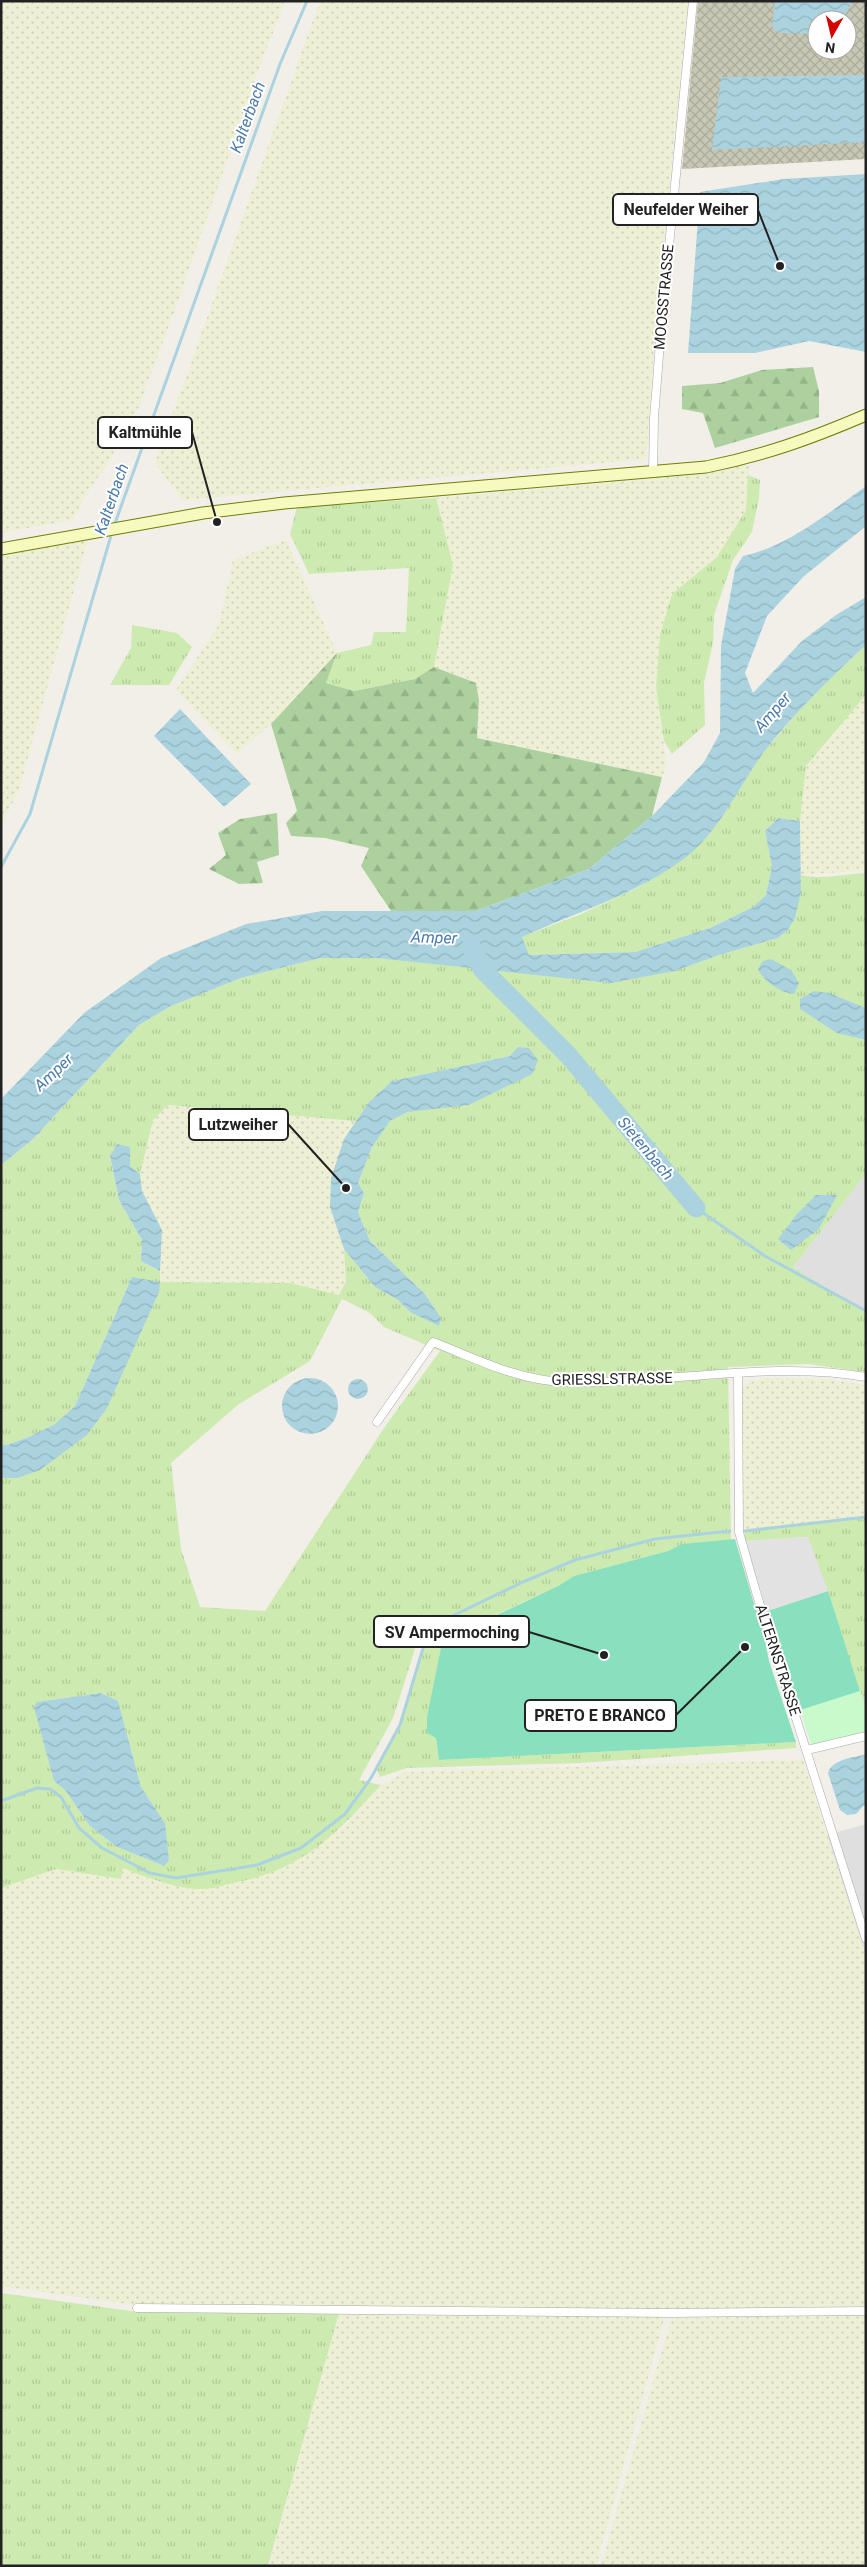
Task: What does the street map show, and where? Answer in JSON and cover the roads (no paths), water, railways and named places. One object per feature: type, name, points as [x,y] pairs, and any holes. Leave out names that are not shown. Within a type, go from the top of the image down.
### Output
[{"type":"main road","points":[[1,549],[137,524],[284,503],[653,473],[706,466],[750,458],[805,441],[866,416]]},
{"type":"street","name":"MOOSSTRASSE","points":[[653,473],[654,418],[662,318],[693,1]]},
{"type":"street","name":"GRIESSLSTRASSE","points":[[377,1422],[433,1342],[501,1370],[543,1380],[598,1382],[817,1370],[866,1377]]},
{"type":"street","name":"ALTERNSTRASSE","points":[[738,1374],[739,1532],[756,1592],[866,1938]]},
{"type":"street","points":[[807,1750],[866,1736]]},
{"type":"street","points":[[137,2308],[670,2313],[866,2311]]},
{"type":"water","points":[[775,1],[853,1],[848,10],[807,10],[807,34],[780,33],[772,27]]},
{"type":"water","points":[[866,75],[866,142],[712,150],[721,77]]},
{"type":"water","points":[[866,174],[866,352],[809,341],[755,353],[688,353],[700,192],[784,179]]},
{"type":"water","name":"Amper","points":[[866,486],[866,526],[803,577],[767,616],[745,673],[753,693],[802,641],[836,615],[866,597],[866,645],[812,697],[775,738],[755,765],[719,822],[685,858],[626,893],[522,937],[529,955],[635,952],[710,928],[753,907],[766,895],[772,866],[765,831],[778,818],[800,821],[801,892],[795,918],[788,930],[778,938],[719,955],[675,971],[611,983],[377,958],[320,958],[241,978],[171,1006],[139,1025],[32,1140],[1,1165],[1,1099],[84,1013],[161,958],[246,924],[322,911],[476,911],[589,869],[652,816],[704,762],[720,733],[721,646],[735,569],[743,556],[776,545],[792,537]]},
{"type":"water","points":[[180,709],[251,784],[224,807],[154,736]]},
{"type":"water","points":[[771,959],[791,970],[799,983],[794,994],[778,989],[760,973],[758,969],[763,961]]},
{"type":"water","points":[[814,991],[829,993],[866,1008],[866,1040],[837,1033],[800,1009],[800,999]]},
{"type":"water","points":[[518,1047],[529,1048],[538,1060],[532,1074],[469,1105],[407,1112],[390,1121],[372,1147],[358,1183],[364,1193],[358,1212],[370,1241],[425,1294],[441,1318],[439,1326],[410,1312],[398,1300],[375,1287],[344,1249],[330,1207],[331,1178],[344,1139],[369,1102],[392,1081],[510,1056]]},
{"type":"water","points":[[117,1144],[130,1147],[130,1166],[140,1174],[142,1191],[162,1230],[160,1271],[141,1261],[142,1240],[119,1200],[110,1156]]},
{"type":"water","points":[[816,1195],[837,1195],[819,1229],[791,1250],[778,1239],[797,1214]]},
{"type":"water","points":[[132,1277],[160,1282],[159,1292],[107,1408],[87,1435],[40,1470],[17,1478],[1,1478],[1,1445],[7,1445],[31,1436],[55,1424],[75,1406]]},
{"type":"water","points":[[310,1378],[325,1383],[333,1391],[338,1406],[333,1421],[325,1429],[310,1434],[295,1429],[287,1421],[282,1406],[287,1391],[295,1383]]},
{"type":"water","points":[[358,1379],[365,1382],[368,1389],[365,1396],[358,1399],[351,1396],[348,1389],[351,1382]]},
{"type":"water","points":[[101,1693],[118,1701],[141,1787],[165,1823],[169,1860],[164,1866],[117,1847],[90,1826],[65,1790],[54,1781],[34,1707],[37,1702]]},
{"type":"water","points":[[866,1754],[866,1803],[856,1814],[847,1815],[840,1810],[828,1773],[830,1768],[838,1762]]},
{"type":"waterway","name":"Kalterbach","points":[[114,526],[280,64],[307,1]]},
{"type":"waterway","name":"Kalterbach","points":[[1,867],[30,814],[112,532]]},
{"type":"waterway","name":"Sietenbach","points":[[471,946],[482,969],[568,1055],[696,1208]]},
{"type":"waterway","name":"Sietenbach","points":[[696,1208],[765,1256],[866,1311]]},
{"type":"waterway","points":[[745,1531],[866,1517]]},
{"type":"waterway","points":[[1,1801],[37,1788],[50,1789],[61,1797],[79,1828],[102,1848],[150,1873],[176,1878],[257,1865],[301,1848],[345,1814],[371,1778],[400,1725],[427,1635],[442,1621],[523,1582],[575,1560],[655,1539],[730,1531]]},
{"type":"place","name":"Neufelder Weiher","points":[[780,266]]},
{"type":"place","name":"Kaltmühle","points":[[217,522]]},
{"type":"place","name":"Lutzweiher","points":[[346,1188]]},
{"type":"place","name":"PRETO E BRANCO","points":[[745,1647]]},
{"type":"place","name":"SV Ampermoching","points":[[604,1655]]}]
